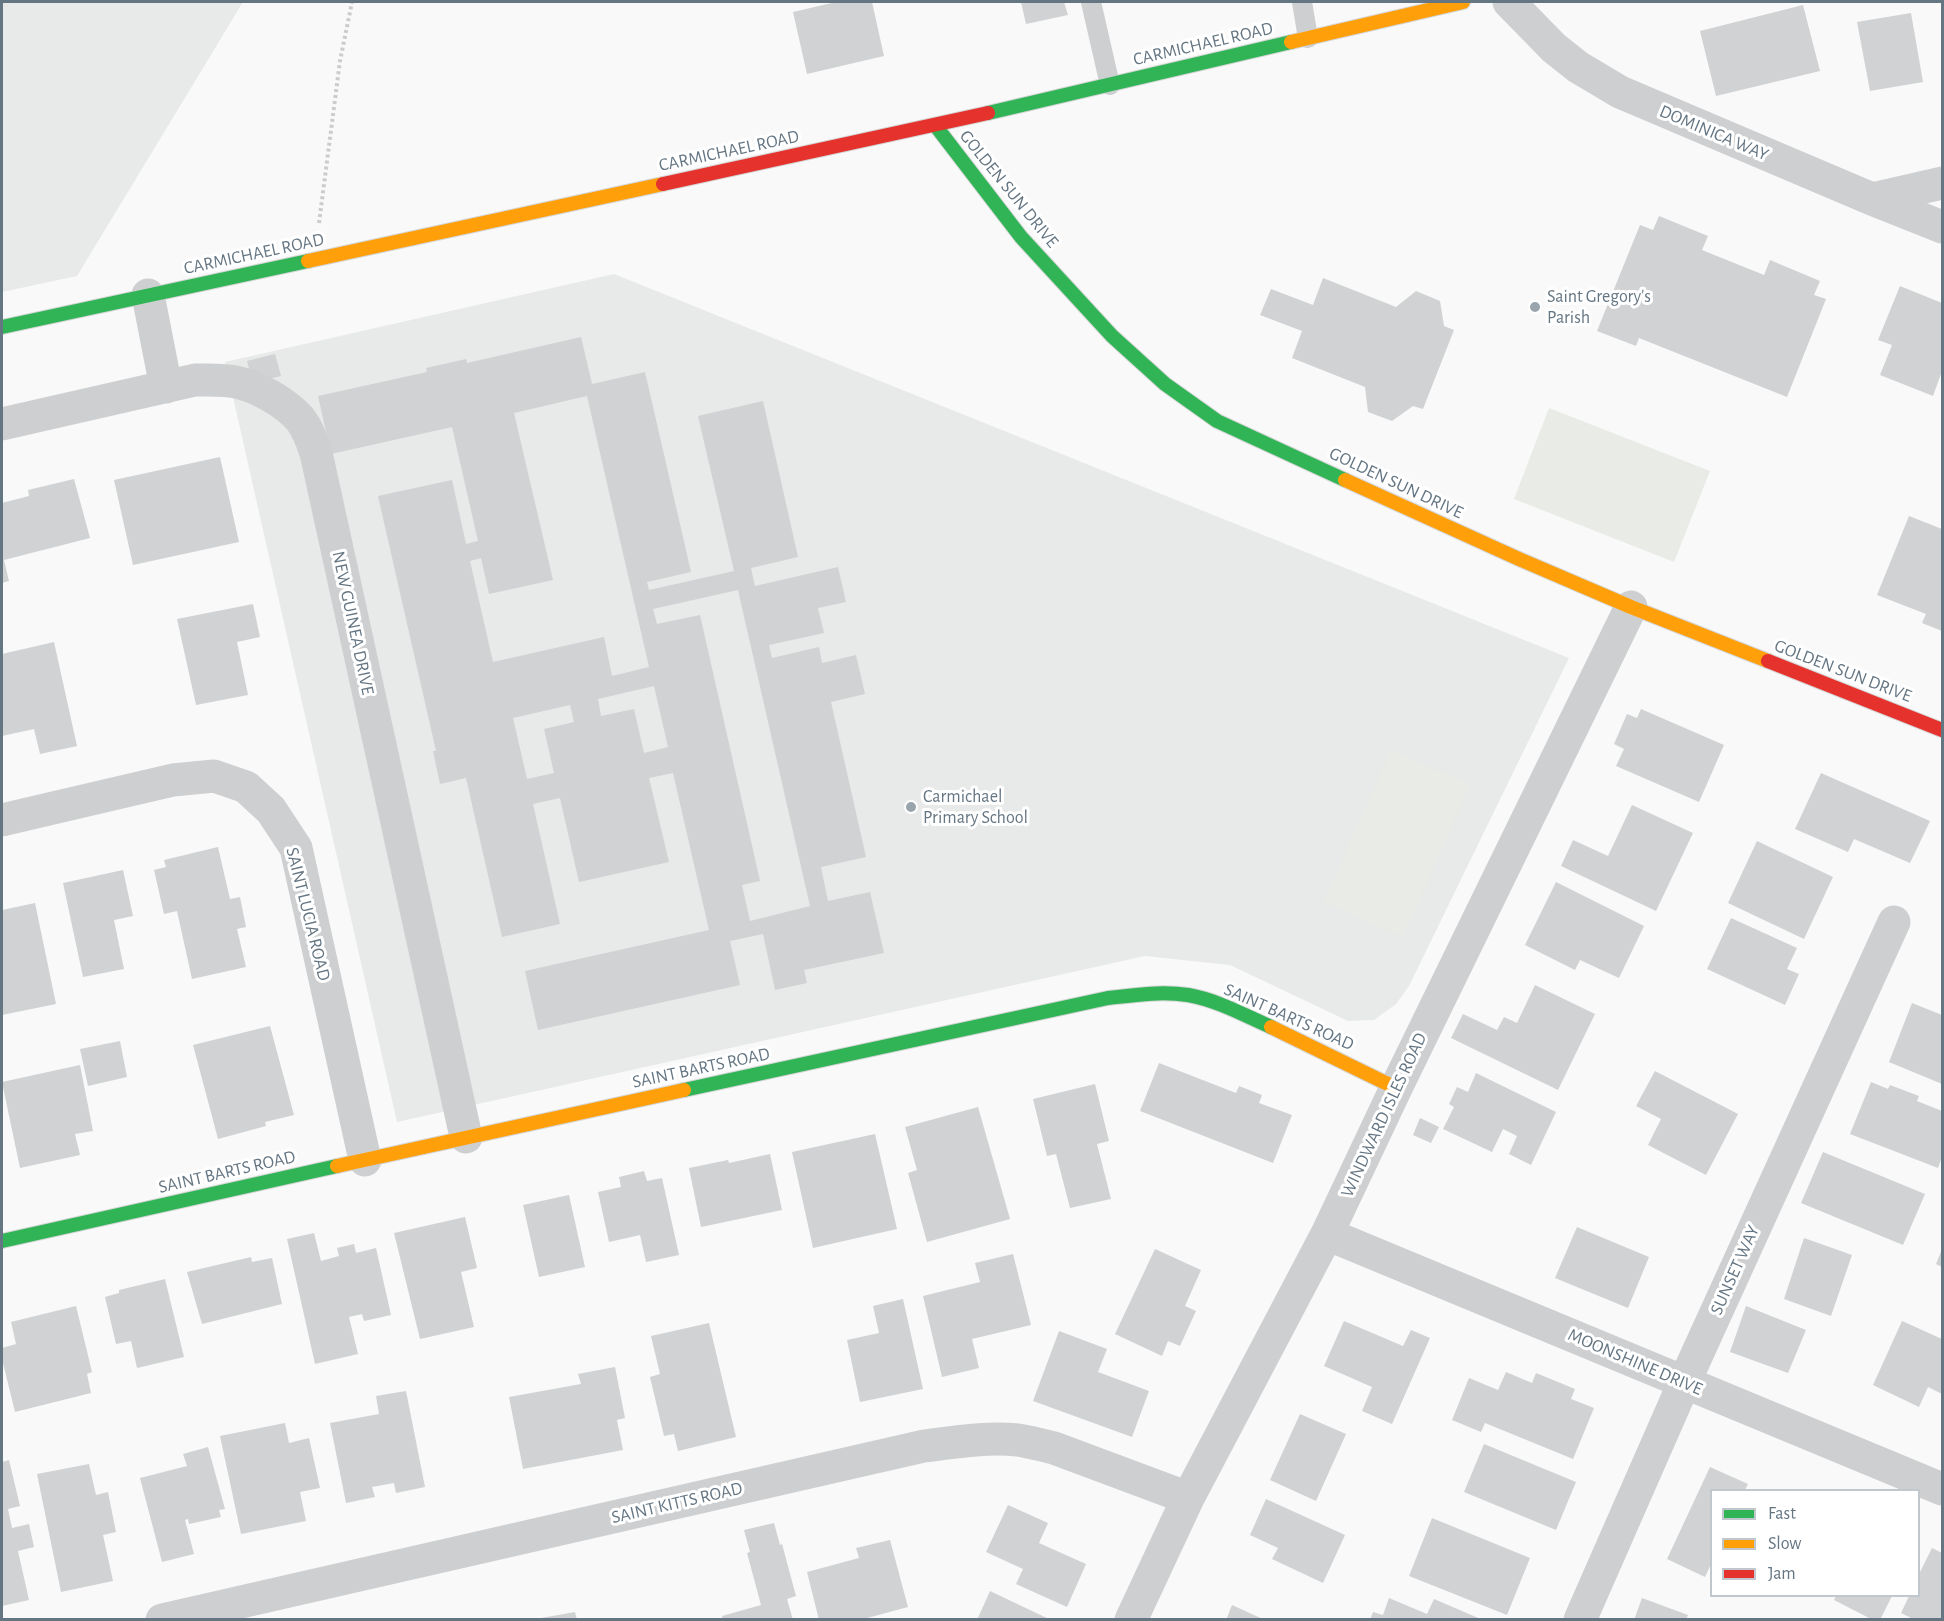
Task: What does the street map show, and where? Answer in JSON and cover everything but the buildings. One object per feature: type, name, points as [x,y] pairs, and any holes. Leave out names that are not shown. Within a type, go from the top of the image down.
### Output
[{"type":"street","name":"CARMICHAEL ROAD","points":[[2,327],[935,125],[1463,2]]},
{"type":"street","name":"DOMINICA WAY","points":[[1509,2],[1554,48],[1578,67],[1620,92],[1872,200],[1942,227]]},
{"type":"street","name":"GOLDEN SUN DRIVE","points":[[935,125],[1021,237],[1112,336],[1165,384],[1218,421],[1519,559],[1630,607],[1942,730]]},
{"type":"street","points":[[1872,200],[1942,183]]},
{"type":"street","points":[[148,295],[166,387]]},
{"type":"street","name":"NEW GUINEA DRIVE","points":[[2,424],[195,380],[218,380],[238,382],[284,405],[299,419],[311,437],[466,1137]]},
{"type":"street","name":"WINDWARD ISLES ROAD","points":[[1131,1620],[1188,1498],[1327,1234],[1630,607]]},
{"type":"street","name":"SAINT LUCIA ROAD","points":[[2,820],[173,780],[214,776],[246,787],[271,810],[296,848],[365,1160]]},
{"type":"street","name":"SUNSET WAY","points":[[1580,1620],[1684,1383],[1894,921]]},
{"type":"street","name":"SAINT BARTS ROAD","points":[[2,1241],[466,1137],[1108,998],[1152,993],[1188,995],[1233,1009],[1396,1088]]},
{"type":"street","name":"MOONSHINE DRIVE","points":[[1327,1234],[1942,1489]]},
{"type":"street","name":"SAINT KITTS ROAD","points":[[162,1620],[913,1449],[954,1442],[1009,1440],[1054,1448],[1188,1498]]},
{"type":"lane","points":[[1091,2],[1110,85]]},
{"type":"lane","points":[[1302,2],[1308,38]]},
{"type":"path","points":[[314,259],[340,61],[352,2]]},
{"type":"shaded area","points":[[2,2],[243,2],[77,276],[2,292]]},
{"type":"shaded area","name":"Carmichael Primary School","points":[[614,274],[1569,658],[1409,986],[1396,1004],[1374,1020],[1348,1021],[1230,965],[1145,956],[397,1122],[225,362]]},
{"type":"shaded area","points":[[1549,408],[1710,471],[1674,562],[1514,499]]},
{"type":"shaded area","points":[[1391,750],[1470,785],[1403,937],[1324,902]]},
{"type":"traffic: fast","points":[[988,113],[1291,42]]},
{"type":"traffic: fast","points":[[935,125],[1021,237],[1112,336],[1165,384],[1217,421],[1345,480]]},
{"type":"traffic: fast","points":[[2,327],[308,261]]},
{"type":"traffic: fast","points":[[684,1090],[1108,998],[1168,993],[1188,995],[1230,1008],[1271,1027]]},
{"type":"traffic: fast","points":[[2,1241],[337,1166]]},
{"type":"traffic: slow","points":[[1291,42],[1463,2]]},
{"type":"traffic: slow","points":[[308,261],[663,184]]},
{"type":"traffic: slow","points":[[1345,480],[1631,607],[1768,661]]},
{"type":"traffic: slow","points":[[1271,1027],[1396,1088]]},
{"type":"traffic: slow","points":[[337,1166],[684,1090]]},
{"type":"traffic: jam","points":[[663,184],[988,113]]},
{"type":"traffic: jam","points":[[1768,661],[1942,730]]},
{"type":"place","name":"Saint Gregory's Parish","points":[[1535,307]]},
{"type":"place","name":"Carmichael Primary School","points":[[911,807]]}]
